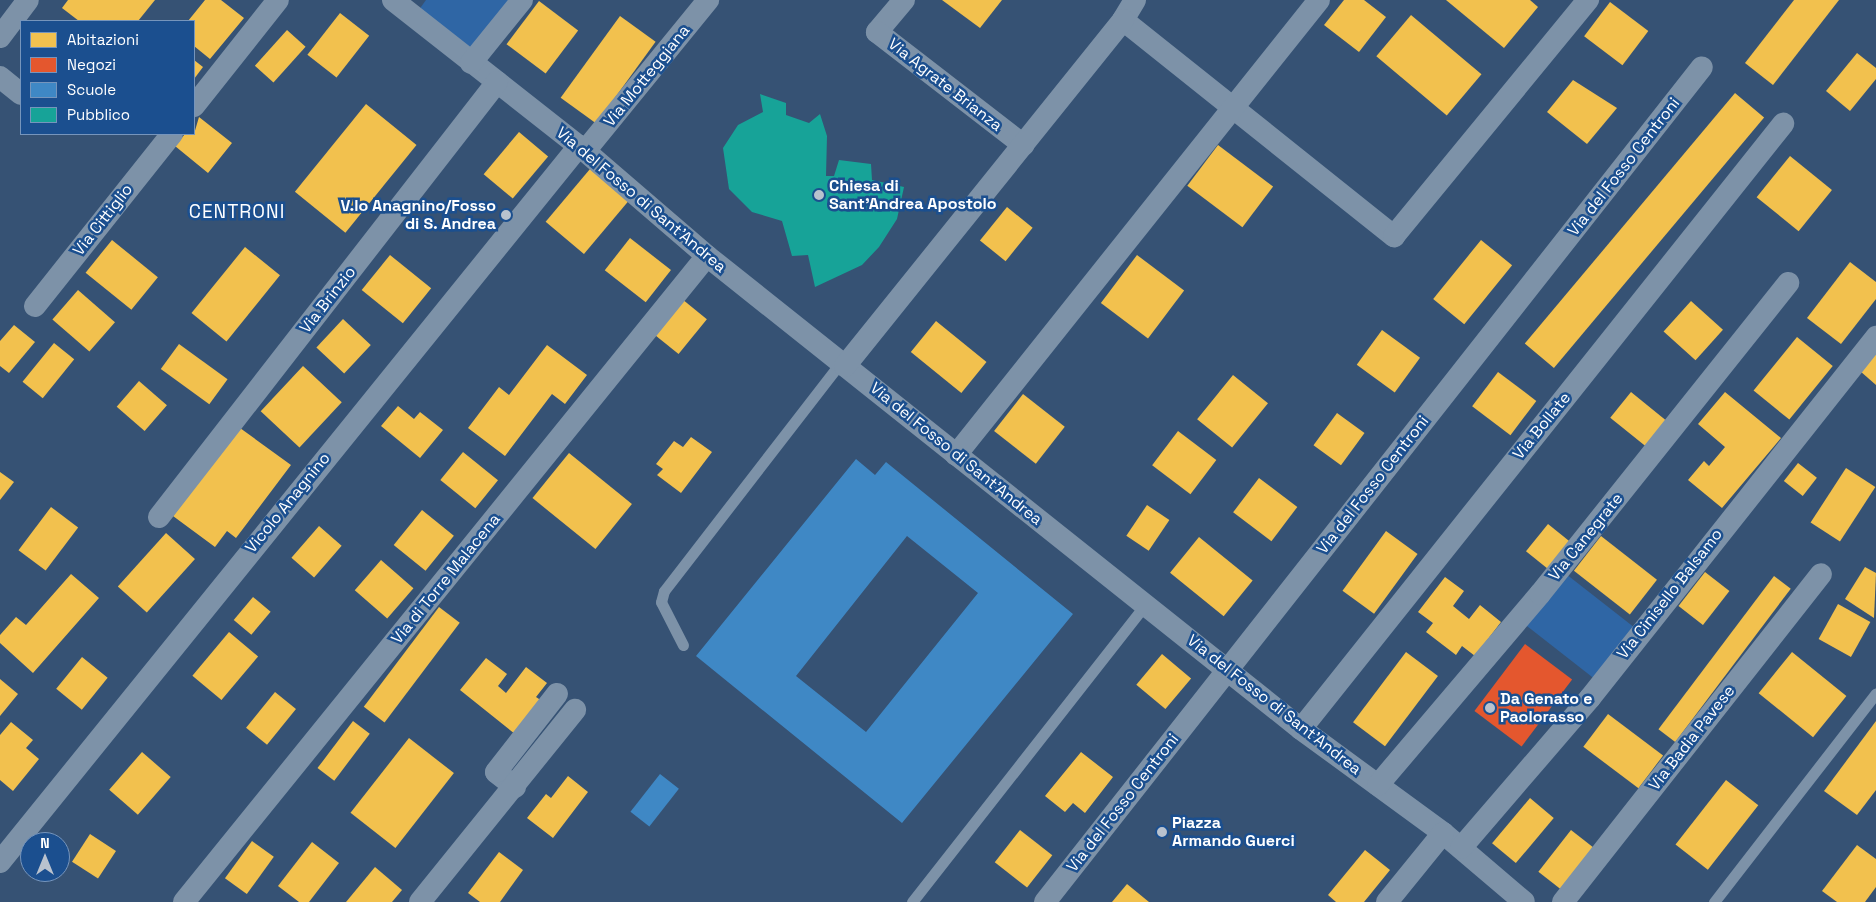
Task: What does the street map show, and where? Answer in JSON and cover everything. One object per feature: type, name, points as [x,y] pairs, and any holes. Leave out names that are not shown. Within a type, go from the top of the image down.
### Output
[{"type":"street","points":[[10,31],[28,0]]},
{"type":"street","points":[[195,105],[278,0]]},
{"type":"street","points":[[471,63],[522,0]]},
{"type":"street","name":"Via Motteggiana","points":[[582,149],[708,0]]},
{"type":"street","name":"Via Agrate Brianza","points":[[904,0],[877,32],[1023,145]]},
{"type":"street","points":[[843,364],[1023,145],[1123,20],[1135,0]]},
{"type":"street","points":[[956,455],[1319,0]]},
{"type":"street","points":[[1123,20],[1394,236],[1588,0]]},
{"type":"street","name":"Via del Fosso di Sant'Andrea","points":[[407,4],[471,63],[582,149],[708,256],[1301,729],[1443,833],[1519,900]]},
{"type":"street","name":"Via del Fosso Centroni","points":[[1045,902],[1702,67]]},
{"type":"street","points":[[0,78],[20,93]]},
{"type":"street","name":"Via Brinzio","points":[[159,517],[497,82]]},
{"type":"street","name":"Via Bollate","points":[[1301,729],[1783,124]]},
{"type":"street","name":"Via Cittiglio","points":[[35,306],[171,135]]},
{"type":"street","name":"Vicolo Anagnino","points":[[0,862],[582,149]]},
{"type":"street","name":"Via di Torre Malacena","points":[[184,902],[708,256]]},
{"type":"street","name":"Via Canegrate","points":[[1378,785],[1540,594],[1788,283]]},
{"type":"street","name":"Via Cinisello Balsamo","points":[[1461,848],[1590,698],[1876,337]]},
{"type":"street","name":"Via Badia Pavese","points":[[1563,902],[1820,574]]},
{"type":"street","points":[[515,786],[496,772],[557,694]]},
{"type":"street","points":[[420,902],[575,710]]},
{"type":"street","points":[[1387,902],[1443,833]]},
{"type":"lane","points":[[682,645],[662,602],[664,591],[843,364]]},
{"type":"lane","points":[[912,902],[1145,605]]},
{"type":"lane","points":[[1714,902],[1876,692]]},
{"type":"shaded area","points":[[426,0],[522,0],[477,59],[416,14]]},
{"type":"shaded area","points":[[1566,574],[1634,627],[1594,678],[1526,625]]},
{"type":"building: Abitazioni","points":[[68,0],[155,0],[139,20],[78,20],[62,8]]},
{"type":"building: Abitazioni","points":[[205,0],[221,0],[244,18],[210,59],[195,47],[195,20],[189,20]]},
{"type":"building: Abitazioni","points":[[942,0],[1002,0],[980,28]]},
{"type":"building: Abitazioni","points":[[1344,0],[1364,0],[1386,17],[1359,52],[1324,25]]},
{"type":"building: Abitazioni","points":[[1446,0],[1530,0],[1538,7],[1504,48]]},
{"type":"building: Abitazioni","points":[[1794,0],[1839,0],[1773,85],[1745,63]]},
{"type":"building: Abitazioni","points":[[539,1],[578,30],[546,74],[507,44]]},
{"type":"building: Abitazioni","points":[[1610,2],[1648,31],[1622,65],[1584,36]]},
{"type":"building: Abitazioni","points":[[340,13],[369,36],[337,78],[307,55]]},
{"type":"building: Abitazioni","points":[[1411,15],[1481,74],[1447,116],[1376,56]]},
{"type":"building: Abitazioni","points":[[620,16],[656,42],[596,124],[561,98]]},
{"type":"building: Abitazioni","points":[[287,30],[306,47],[273,82],[255,66]]},
{"type":"building: Abitazioni","points":[[1857,53],[1876,68],[1876,79],[1850,111],[1826,91]]},
{"type":"building: Abitazioni","points":[[195,61],[203,67],[195,78]]},
{"type":"building: Abitazioni","points":[[1573,80],[1617,108],[1587,144],[1547,112]]},
{"type":"building: Abitazioni","points":[[1735,93],[1764,117],[1554,368],[1525,343]]},
{"type":"building: Abitazioni","points":[[366,104],[417,145],[345,233],[295,192]]},
{"type":"building: Abitazioni","points":[[199,117],[232,143],[208,173],[175,146],[184,135],[195,135]]},
{"type":"building: Abitazioni","points":[[519,132],[548,156],[513,199],[484,174]]},
{"type":"building: Abitazioni","points":[[1218,145],[1273,187],[1242,227],[1187,186]]},
{"type":"building: Abitazioni","points":[[1790,156],[1832,190],[1799,231],[1757,197]]},
{"type":"building: Abitazioni","points":[[590,169],[628,201],[584,254],[546,222]]},
{"type":"building: Abitazioni","points":[[1007,207],[1033,228],[1006,261],[980,240]]},
{"type":"building: Abitazioni","points":[[630,238],[671,270],[646,302],[605,270]]},
{"type":"building: Abitazioni","points":[[112,240],[158,277],[131,310],[86,273]]},
{"type":"building: Abitazioni","points":[[1481,240],[1512,265],[1464,324],[1433,299]]},
{"type":"building: Abitazioni","points":[[245,247],[280,275],[226,341],[192,313]]},
{"type":"building: Abitazioni","points":[[390,255],[431,288],[403,323],[362,290]]},
{"type":"building: Abitazioni","points":[[1137,255],[1184,291],[1148,338],[1101,303]]},
{"type":"building: Abitazioni","points":[[1850,262],[1876,282],[1876,299],[1841,344],[1807,318]]},
{"type":"building: Abitazioni","points":[[78,290],[115,322],[89,352],[52,319]]},
{"type":"building: Abitazioni","points":[[682,299],[707,319],[679,354],[654,334]]},
{"type":"building: Abitazioni","points":[[1691,301],[1723,330],[1696,360],[1664,331]]},
{"type":"building: Abitazioni","points":[[343,319],[371,345],[344,373],[316,348]]},
{"type":"building: Abitazioni","points":[[936,321],[987,362],[961,393],[911,352]]},
{"type":"building: Abitazioni","points":[[14,325],[35,342],[9,373],[0,366],[0,341]]},
{"type":"building: Abitazioni","points":[[1382,330],[1420,358],[1395,392],[1357,365]]},
{"type":"building: Abitazioni","points":[[1797,337],[1833,366],[1789,420],[1754,391]]},
{"type":"building: Abitazioni","points":[[54,343],[74,359],[43,398],[23,382]]},
{"type":"building: Abitazioni","points":[[179,344],[228,379],[209,404],[161,369]]},
{"type":"building: Abitazioni","points":[[547,345],[587,375],[565,404],[552,394],[505,456],[468,428],[499,387],[509,395]]},
{"type":"building: Abitazioni","points":[[1876,352],[1876,385],[1860,371]]},
{"type":"building: Abitazioni","points":[[303,366],[342,402],[299,447],[261,411]]},
{"type":"building: Abitazioni","points":[[1498,372],[1536,401],[1510,435],[1472,406]]},
{"type":"building: Abitazioni","points":[[1233,375],[1268,403],[1232,448],[1197,419]]},
{"type":"building: Abitazioni","points":[[139,381],[167,405],[145,431],[117,407]]},
{"type":"building: Abitazioni","points":[[1631,392],[1667,421],[1646,447],[1610,418]]},
{"type":"building: Abitazioni","points":[[1725,392],[1781,438],[1722,508],[1688,480],[1704,461],[1709,466],[1725,447],[1698,424]]},
{"type":"building: Abitazioni","points":[[1023,394],[1065,427],[1036,464],[994,431]]},
{"type":"building: Abitazioni","points":[[398,406],[414,419],[420,412],[443,430],[420,458],[381,426]]},
{"type":"building: Abitazioni","points":[[1337,413],[1365,433],[1341,465],[1313,445]]},
{"type":"building: Abitazioni","points":[[240,428],[291,465],[236,538],[227,531],[215,547],[173,516]]},
{"type":"building: Abitazioni","points":[[1178,431],[1216,460],[1190,494],[1152,465]]},
{"type":"building: Abitazioni","points":[[691,437],[712,452],[681,493],[657,475],[663,469],[656,464],[674,441],[683,447]]},
{"type":"building: Abitazioni","points":[[463,452],[498,480],[475,508],[440,480]]},
{"type":"building: Abitazioni","points":[[569,453],[632,504],[595,549],[532,498]]},
{"type":"building: Abitazioni","points":[[1798,463],[1817,478],[1803,496],[1784,481]]},
{"type":"building: Abitazioni","points":[[1846,468],[1875,487],[1840,542],[1811,523]]},
{"type":"building: Abitazioni","points":[[0,472],[14,482],[0,500]]},
{"type":"building: Abitazioni","points":[[1259,478],[1297,507],[1271,541],[1233,512]]},
{"type":"building: Abitazioni","points":[[1147,505],[1169,520],[1149,551],[1126,536]]},
{"type":"building: Abitazioni","points":[[51,507],[78,527],[46,571],[19,550]]},
{"type":"building: Abitazioni","points":[[422,510],[454,536],[426,571],[394,545]]},
{"type":"building: Abitazioni","points":[[1548,524],[1570,542],[1548,569],[1526,551]]},
{"type":"building: Abitazioni","points":[[319,526],[342,546],[314,577],[291,558]]},
{"type":"building: Abitazioni","points":[[1386,531],[1418,554],[1374,614],[1343,591]]},
{"type":"building: Abitazioni","points":[[166,533],[195,559],[147,613],[118,587]]},
{"type":"building: Abitazioni","points":[[1601,536],[1657,580],[1630,614],[1574,571]]},
{"type":"building: Abitazioni","points":[[1199,537],[1253,580],[1224,616],[1170,573]]},
{"type":"building: Abitazioni","points":[[381,560],[413,588],[387,618],[355,590]]},
{"type":"building: Abitazioni","points":[[1865,567],[1876,573],[1874,618],[1845,599]]},
{"type":"building: Abitazioni","points":[[1705,572],[1729,591],[1703,625],[1679,606]]},
{"type":"building: Abitazioni","points":[[71,574],[99,598],[33,673],[0,643],[0,635],[16,617],[26,625]]},
{"type":"building: Abitazioni","points":[[1774,576],[1791,589],[1675,742],[1658,729]]},
{"type":"building: Abitazioni","points":[[1445,577],[1464,591],[1453,606],[1469,619],[1480,605],[1501,622],[1475,656],[1462,646],[1456,655],[1426,632],[1433,623],[1418,612]]},
{"type":"building: Abitazioni","points":[[253,597],[271,612],[251,635],[234,620]]},
{"type":"building: Abitazioni","points":[[1838,604],[1870,622],[1851,657],[1819,639]]},
{"type":"building: Abitazioni","points":[[439,607],[460,623],[385,722],[364,707]]},
{"type":"building: Abitazioni","points":[[229,632],[258,656],[221,700],[192,676]]},
{"type":"building: Abitazioni","points":[[1406,652],[1438,676],[1385,746],[1353,722]]},
{"type":"building: Abitazioni","points":[[1792,652],[1846,696],[1813,737],[1759,693]]},
{"type":"building: Abitazioni","points":[[1162,654],[1191,678],[1165,709],[1136,685]]},
{"type":"building: Abitazioni","points":[[82,657],[108,678],[82,710],[56,689]]},
{"type":"building: Abitazioni","points":[[486,658],[507,674],[498,686],[506,693],[526,667],[547,683],[536,697],[542,701],[515,734],[460,690]]},
{"type":"building: Abitazioni","points":[[0,679],[18,694],[0,716]]},
{"type":"building: Abitazioni","points":[[275,692],[296,709],[267,745],[246,728]]},
{"type":"building: Abitazioni","points":[[1608,714],[1663,756],[1638,788],[1583,747]]},
{"type":"building: Abitazioni","points":[[353,721],[370,734],[334,781],[317,768]]},
{"type":"building: Abitazioni","points":[[1876,721],[1876,790],[1857,815],[1824,791]]},
{"type":"building: Abitazioni","points":[[11,722],[33,740],[26,748],[39,759],[13,791],[0,780],[0,735]]},
{"type":"building: Abitazioni","points":[[409,738],[454,773],[395,848],[351,813]]},
{"type":"building: Abitazioni","points":[[142,752],[171,777],[138,815],[109,790]]},
{"type":"building: Abitazioni","points":[[1081,752],[1113,777],[1085,813],[1073,803],[1065,812],[1045,796]]},
{"type":"building: Abitazioni","points":[[568,776],[588,792],[553,838],[527,818],[546,794],[551,798]]},
{"type":"building: Abitazioni","points":[[1726,780],[1758,805],[1708,870],[1676,845]]},
{"type":"building: Abitazioni","points":[[1530,798],[1554,818],[1516,863],[1492,843]]},
{"type":"building: Abitazioni","points":[[1020,830],[1052,855],[1027,888],[995,862]]},
{"type":"building: Abitazioni","points":[[1571,830],[1593,847],[1560,889],[1538,872]]},
{"type":"building: Abitazioni","points":[[90,834],[116,851],[98,879],[72,862]]},
{"type":"building: Abitazioni","points":[[252,841],[274,857],[247,894],[225,878]]},
{"type":"building: Abitazioni","points":[[312,842],[339,863],[309,902],[299,902],[278,886]]},
{"type":"building: Abitazioni","points":[[1857,845],[1876,859],[1876,887],[1865,902],[1837,902],[1822,891]]},
{"type":"building: Abitazioni","points":[[1365,850],[1390,870],[1364,902],[1336,902],[1328,895]]},
{"type":"building: Abitazioni","points":[[499,852],[523,870],[500,902],[480,902],[468,893]]},
{"type":"building: Abitazioni","points":[[375,867],[402,890],[392,902],[346,902]]},
{"type":"building: Abitazioni","points":[[1127,884],[1149,902],[1112,902]]},
{"type":"building: Negozi","points":[[1525,644],[1572,680],[1522,747],[1474,711]]},
{"type":"building: Scuole","points":[[856,459],[875,475],[886,462],[1073,614],[902,823],[696,656]],"holes":[[[907,536],[978,593],[866,732],[796,676]]]},
{"type":"building: Scuole","points":[[660,774],[679,789],[649,827],[630,812]]},
{"type":"building: Pubblico","name":"Chiesa di Sant'Andrea Apostolo","points":[[760,94],[786,103],[786,115],[809,123],[820,114],[827,136],[826,176],[834,176],[839,160],[871,164],[872,180],[904,187],[897,219],[879,247],[862,265],[815,287],[808,255],[792,256],[782,221],[752,212],[729,189],[723,148],[738,125],[763,112]]},
{"type":"place","name":"Chiesa di Sant'Andrea Apostolo","points":[[819,195]]},
{"type":"place","name":"V.lo Anagnino/Fosso di S. Andrea","points":[[506,215]]},
{"type":"place","name":"Da Genato e Paolorasso","points":[[1490,708]]},
{"type":"place","name":"Piazza Armando Guerci","points":[[1162,832]]},
{"type":"district","name":"CENTRONI","points":[[237,212]]}]
